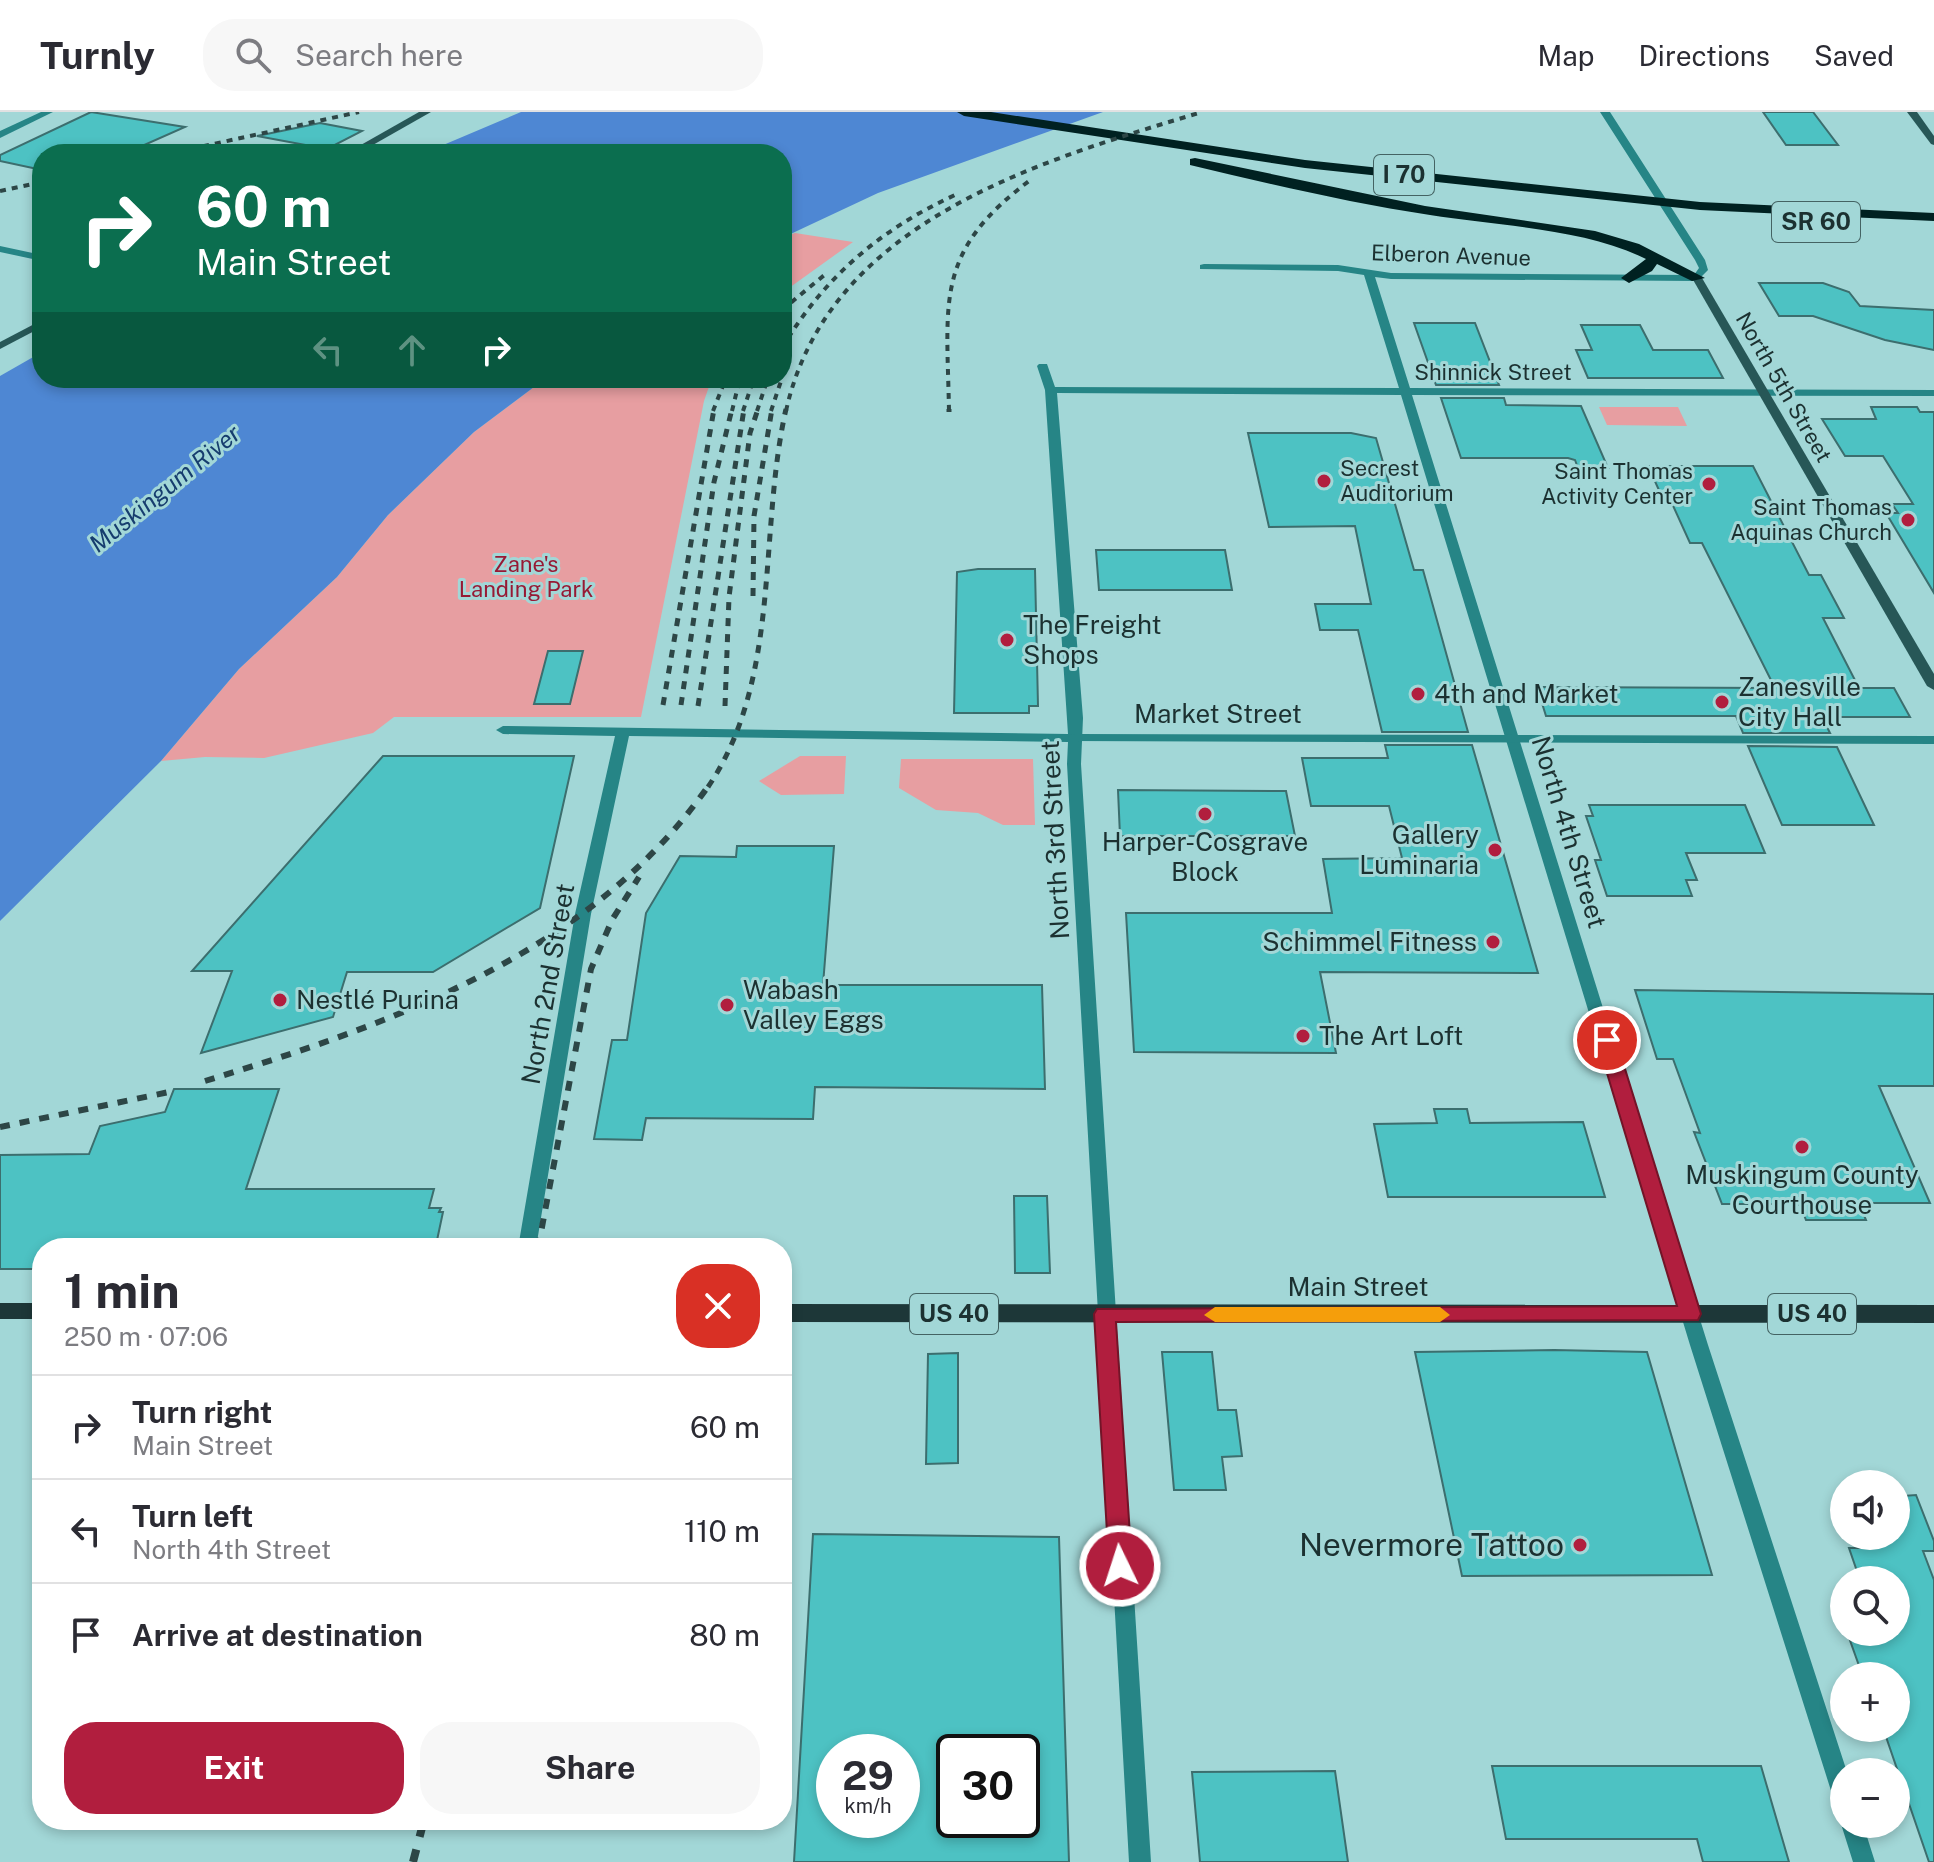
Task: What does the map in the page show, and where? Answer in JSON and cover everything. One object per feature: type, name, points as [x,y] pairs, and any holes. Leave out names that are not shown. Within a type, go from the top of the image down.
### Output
[{"type":"highway","name":"I 70","points":[[964,112],[1033,125],[1203,142]]},
{"type":"highway","name":"I 70","points":[[1055,112],[1305,164],[1606,190],[1934,203]]},
{"type":"highway","points":[[1033,125],[1425,210],[1595,236],[1655,256],[1697,278]]},
{"type":"highway","name":"I 70","points":[[1606,190],[1700,206],[1912,217],[1934,228]]},
{"type":"highway","name":"SR 60","points":[[1700,206],[1934,228]]},
{"type":"highway","points":[[1629,278],[1647,268],[1655,256]]},
{"type":"main road","points":[[368,144],[426,112]]},
{"type":"main road","points":[[1912,112],[1934,142]]},
{"type":"main road","name":"North 5th Street","points":[[1697,278],[1934,686]]},
{"type":"main road","points":[[0,346],[32,328]]},
{"type":"main road","points":[[0,1311],[32,1311]]},
{"type":"main road","name":"Main Street","points":[[792,1313],[1934,1314]]},
{"type":"street","points":[[0,135],[48,112]]},
{"type":"street","name":"North 5th Street","points":[[1605,112],[1704,268],[1697,278]]},
{"type":"street","points":[[0,249],[32,256]]},
{"type":"street","name":"Elberon Avenue","points":[[1204,267],[1338,268],[1391,276],[1697,278]]},
{"type":"street","name":"North 4th Street","points":[[1369,273],[1690,1314],[1832,1758]]},
{"type":"street","name":"North 3rd Street","points":[[1043,366],[1051,390],[1075,738],[1105,1314],[1140,1862]]},
{"type":"street","name":"Shinnick Street","points":[[1051,390],[1934,393]]},
{"type":"street","name":"Market Street","points":[[503,730],[1075,738],[1934,740]]},
{"type":"street","name":"North 2nd Street","points":[[529,1238],[583,914],[623,731]]},
{"type":"street","points":[[1856,1838],[1864,1862]]},
{"type":"green space","points":[[795,233],[853,242],[792,286],[792,234]]},
{"type":"green space","name":"Zane's Landing Park","points":[[533,388],[709,388],[641,717],[394,717],[373,733],[264,758],[205,757],[161,761],[239,669],[337,577],[388,515],[474,432]]},
{"type":"green space","points":[[1599,407],[1678,407],[1687,426],[1607,425]]},
{"type":"green space","points":[[800,756],[846,756],[844,794],[781,795],[759,781]]},
{"type":"green space","points":[[901,759],[1033,759],[1035,825],[1003,825],[978,813],[936,810],[899,788]]},
{"type":"water","points":[[521,112],[1103,112],[878,193],[792,233],[792,144],[446,144]]},
{"type":"water","name":"Muskingum River","points":[[32,358],[32,388],[533,388],[474,432],[388,515],[337,577],[239,669],[161,761],[0,921],[0,376]]},
{"type":"building","points":[[91,112],[185,127],[147,144],[32,144],[32,168],[0,161],[0,155]]},
{"type":"building","points":[[1763,112],[1813,112],[1838,145],[1786,145]]},
{"type":"building","points":[[320,123],[362,131],[337,144],[300,144],[257,136]]},
{"type":"building","points":[[1759,283],[1823,283],[1849,292],[1860,306],[1934,310],[1934,350],[1885,340],[1813,316],[1779,316]]},
{"type":"building","points":[[1414,323],[1475,323],[1499,385],[1436,385]]},
{"type":"building","points":[[1581,325],[1640,325],[1653,350],[1708,350],[1723,378],[1588,378],[1576,350],[1592,350]]},
{"type":"building","points":[[1441,398],[1504,398],[1506,405],[1581,406],[1608,468],[1578,468],[1575,460],[1568,458],[1461,458]]},
{"type":"building","points":[[1871,407],[1917,407],[1920,412],[1934,412],[1934,593],[1886,513],[1898,513],[1892,504],[1913,504],[1883,456],[1845,456],[1822,419],[1876,419]]},
{"type":"building","points":[[1248,433],[1351,433],[1376,438],[1414,570],[1423,570],[1468,732],[1382,732],[1358,630],[1320,630],[1315,604],[1371,604],[1355,526],[1269,527]]},
{"type":"building","points":[[1648,466],[1753,466],[1809,575],[1821,575],[1844,618],[1823,618],[1859,688],[1894,688],[1910,717],[1822,717],[1830,733],[1743,733],[1736,716],[1546,716],[1537,687],[1775,688],[1702,543],[1690,543],[1670,499],[1663,499]]},
{"type":"building","points":[[1096,550],[1225,550],[1232,590],[1099,590]]},
{"type":"building","name":"The Freight Shops","points":[[1035,569],[1038,706],[1029,706],[1029,713],[954,713],[957,572]]},
{"type":"building","points":[[548,651],[583,651],[570,704],[534,704]]},
{"type":"building","points":[[1385,745],[1472,745],[1538,973],[1320,972],[1336,1053],[1134,1052],[1126,913],[1332,913],[1323,859],[1402,858],[1389,806],[1311,806],[1302,758],[1388,758]]},
{"type":"building","points":[[1748,746],[1837,747],[1874,825],[1782,825]]},
{"type":"building","points":[[383,756],[574,756],[540,908],[433,972],[347,972],[333,1017],[201,1053],[232,971],[192,971]]},
{"type":"building","name":"Harper-Cosgrave Block","points":[[1118,790],[1286,791],[1295,836],[1120,836]]},
{"type":"building","points":[[1589,805],[1745,805],[1765,853],[1686,853],[1697,880],[1686,880],[1692,896],[1607,896],[1595,860],[1601,860],[1586,816],[1593,816]]},
{"type":"building","name":"Wabash Valley Eggs","points":[[737,846],[834,846],[823,985],[1042,985],[1045,1089],[815,1087],[813,1119],[646,1118],[642,1140],[594,1139],[612,1040],[627,1040],[646,913],[680,856],[736,857]]},
{"type":"building","points":[[1635,990],[1934,994],[1934,1086],[1879,1086],[1930,1203],[1859,1203],[1866,1220],[1806,1220],[1800,1205],[1792,1204],[1722,1204],[1694,1132],[1700,1133],[1673,1059],[1657,1059]]},
{"type":"building","points":[[174,1089],[279,1089],[246,1189],[434,1189],[429,1208],[441,1208],[439,1212],[443,1212],[437,1238],[32,1238],[32,1269],[0,1269],[0,1155],[89,1154],[100,1126],[165,1112]]},
{"type":"building","points":[[1434,1109],[1467,1109],[1470,1123],[1583,1122],[1605,1197],[1388,1197],[1374,1124],[1437,1123]]},
{"type":"building","points":[[1014,1196],[1047,1196],[1050,1273],[1015,1273]]},
{"type":"building","points":[[1162,1352],[1212,1352],[1218,1410],[1236,1410],[1242,1456],[1222,1457],[1226,1490],[1174,1490]]},
{"type":"building","points":[[1415,1352],[1647,1352],[1712,1575],[1462,1576]]},
{"type":"building","points":[[958,1353],[958,1463],[926,1464],[928,1354]]},
{"type":"building","points":[[1910,1495],[1916,1495],[1934,1541],[1934,1551],[1923,1551],[1934,1580],[1934,1862],[1929,1862],[1910,1807],[1910,1758],[1893,1758],[1888,1742],[1910,1742],[1910,1662],[1858,1662],[1852,1646],[1910,1646],[1910,1566],[1855,1566],[1850,1550],[1910,1550]]},
{"type":"building","points":[[813,1534],[1059,1537],[1069,1862],[794,1862]]},
{"type":"building","points":[[1492,1766],[1761,1766],[1789,1862],[1703,1862],[1697,1839],[1506,1839]]},
{"type":"building","points":[[1335,1771],[1348,1862],[1200,1862],[1192,1772]]},
{"type":"railway","points":[[213,144],[359,112]]},
{"type":"railway","points":[[786,411],[809,346],[846,291],[893,246],[949,209],[1010,178],[1075,153],[1202,112]]},
{"type":"railway","points":[[949,411],[949,307],[953,280],[962,254],[978,229],[1001,204],[1033,178]]},
{"type":"railway","points":[[0,191],[32,184]]},
{"type":"railway","points":[[792,332],[816,299],[856,258],[903,223],[955,195]]},
{"type":"railway","points":[[792,302],[828,272]]},
{"type":"railway","points":[[713,411],[722,388]]},
{"type":"railway","points":[[732,411],[738,388]]},
{"type":"railway","points":[[743,411],[751,388]]},
{"type":"railway","points":[[757,411],[765,388]]},
{"type":"railway","points":[[771,411],[779,388]]},
{"type":"railway","points":[[663,705],[714,409]]},
{"type":"railway","points":[[681,705],[714,482],[732,409]]},
{"type":"railway","points":[[698,706],[744,409]]},
{"type":"railway","points":[[725,706],[729,597],[750,433],[758,409]]},
{"type":"railway","points":[[753,596],[754,516],[772,409]]},
{"type":"railway","points":[[708,787],[731,745],[747,699],[758,652],[772,505],[786,409]]},
{"type":"railway","points":[[205,1081],[346,1034],[416,1007],[483,975],[547,937],[607,894],[661,844],[709,785]]},
{"type":"railway","points":[[540,1238],[591,969],[612,920],[639,877]]},
{"type":"railway","points":[[0,1127],[174,1091]]},
{"type":"railway","points":[[413,1862],[421,1830]]},
{"type":"slow traffic","points":[[1215,1315],[1440,1315]]},
{"type":"place","name":"Secrest Auditorium","points":[[1324,481]]},
{"type":"place","name":"Saint Thomas Activity Center","points":[[1709,484]]},
{"type":"place","name":"Saint Thomas Aquinas Church","points":[[1908,520]]},
{"type":"place","name":"The Freight Shops","points":[[1007,640]]},
{"type":"place","name":"4th and Market","points":[[1418,694]]},
{"type":"place","name":"Zanesville City Hall","points":[[1722,702]]},
{"type":"place","name":"Harper-Cosgrave Block","points":[[1205,814]]},
{"type":"place","name":"Gallery Luminaria","points":[[1495,850]]},
{"type":"place","name":"Schimmel Fitness","points":[[1493,942]]},
{"type":"place","name":"Nestlé Purina","points":[[280,1000]]},
{"type":"place","name":"Wabash Valley Eggs","points":[[727,1005]]},
{"type":"place","name":"The Art Loft","points":[[1303,1036]]},
{"type":"place","name":"Muskingum County Courthouse","points":[[1802,1147]]},
{"type":"place","name":"Nevermore Tattoo","points":[[1580,1545]]},
{"type":"route","points":[[1120,1566],[1105,1314],[1690,1314],[1607,1040]]}]
